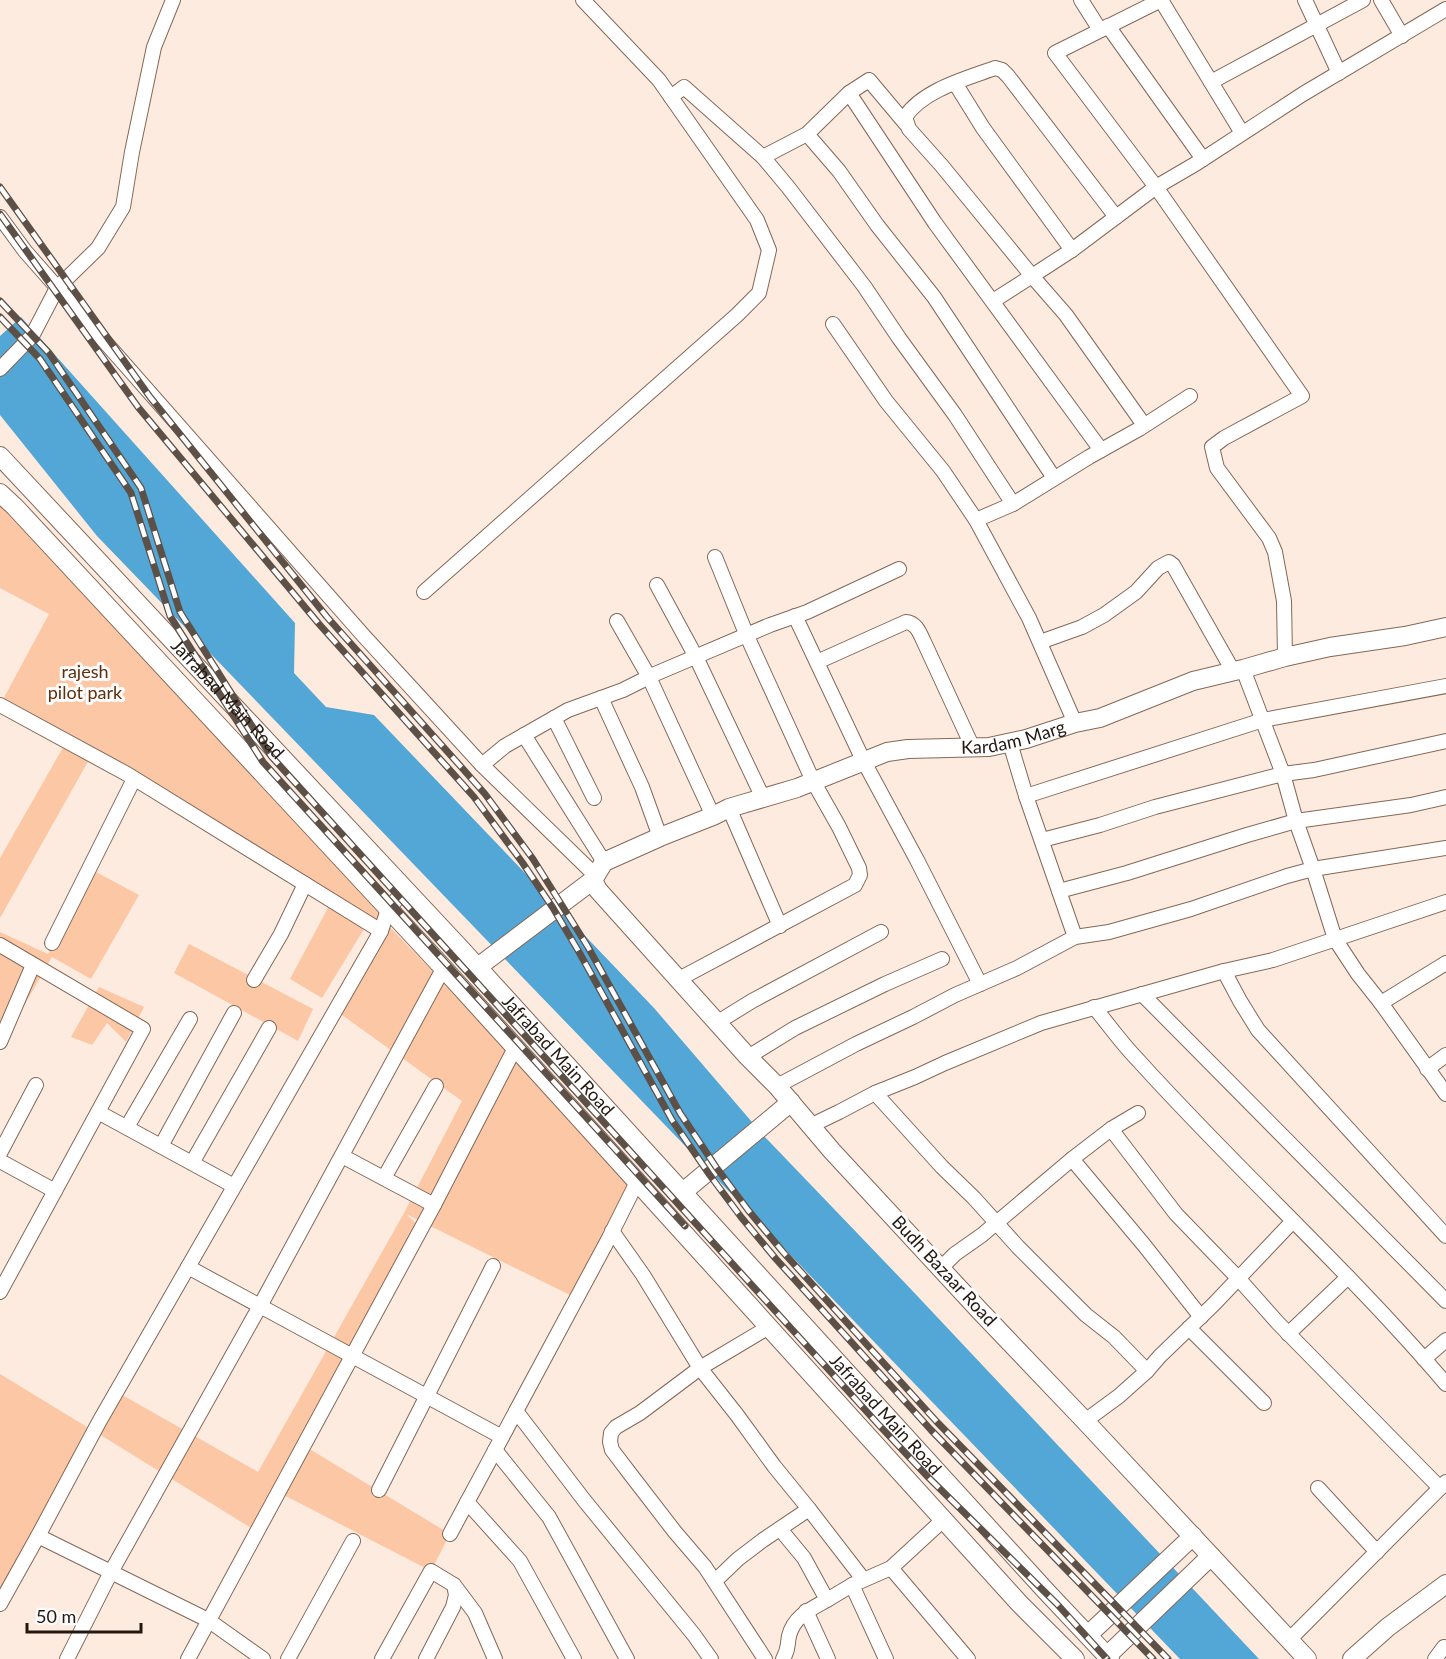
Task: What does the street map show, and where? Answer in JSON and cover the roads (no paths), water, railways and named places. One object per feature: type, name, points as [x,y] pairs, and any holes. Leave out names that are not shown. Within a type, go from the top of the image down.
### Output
[{"type":"main road","name":"Jafrabad Main Road","points":[[0,456],[406,889],[1109,1657]]},
{"type":"main road","name":"Jafrabad Main Road","points":[[0,493],[388,909],[1019,1603],[1075,1659]]},
{"type":"main road","name":"Kardam Marg","points":[[478,967],[597,872],[660,837],[721,812],[797,788],[863,760],[887,752],[908,749],[973,748],[1010,743],[1100,717],[1193,681],[1330,647],[1405,636],[1446,627]]},
{"type":"main road","name":"Budh Bazaar Road","points":[[597,872],[598,890],[748,1057],[777,1086],[810,1126],[1307,1659]]},
{"type":"main road","points":[[683,1192],[790,1102]]},
{"type":"main road","points":[[1088,1635],[1193,1536]]},
{"type":"main road","points":[[1109,1657],[1211,1556]]},
{"type":"main road","points":[[1352,1659],[1388,1627],[1446,1584]]},
{"type":"street","points":[[0,369],[32,336],[57,288],[98,248],[123,207],[154,47],[173,0]]},
{"type":"street","points":[[424,592],[759,293],[769,250],[757,220],[659,80],[583,0]]},
{"type":"street","points":[[1082,0],[1203,159]]},
{"type":"street","points":[[1242,133],[1161,0],[1135,6],[1104,28],[1055,53],[1156,187],[1302,396],[1224,438],[1212,447],[1217,468],[1269,538],[1275,552],[1284,601],[1285,657]]},
{"type":"street","points":[[1305,0],[1339,73]]},
{"type":"street","points":[[1211,82],[1363,0]]},
{"type":"street","points":[[1381,0],[1402,36]]},
{"type":"street","points":[[993,301],[1072,250],[1156,187],[1303,94],[1446,9]]},
{"type":"street","points":[[906,124],[905,117],[917,103],[955,83],[995,68],[1002,70],[1116,217]]},
{"type":"street","points":[[763,158],[807,134],[849,93],[869,80],[1066,315],[1144,425]]},
{"type":"street","points":[[955,83],[983,128],[1072,250]]},
{"type":"street","points":[[671,97],[684,87],[763,158],[788,187],[864,286],[956,415],[1013,504]]},
{"type":"street","points":[[849,93],[935,223],[1101,450]]},
{"type":"street","points":[[807,134],[839,171],[877,225],[934,297],[1054,478]]},
{"type":"street","points":[[0,218],[57,288],[356,627],[482,765],[597,872]]},
{"type":"street","points":[[833,324],[886,401],[943,471],[976,520],[1040,642],[1075,723]]},
{"type":"street","points":[[976,520],[1013,504],[1190,396]]},
{"type":"street","points":[[679,979],[855,885],[860,875],[859,868],[839,827],[813,781],[747,636],[715,557]]},
{"type":"street","points":[[1040,642],[1082,627],[1104,615],[1136,592],[1158,568],[1169,562],[1173,565],[1238,670],[1263,720],[1283,774],[1335,939],[1446,1094]]},
{"type":"street","points":[[482,765],[505,746],[568,710],[623,690],[899,569]]},
{"type":"street","points":[[657,585],[696,657],[763,798]]},
{"type":"street","points":[[795,616],[863,760],[981,984]]},
{"type":"street","points":[[617,621],[650,677],[780,926]]},
{"type":"street","points":[[817,662],[906,622],[912,623],[924,642],[973,748]]},
{"type":"street","points":[[1026,796],[1263,720],[1446,686]]},
{"type":"street","points":[[601,698],[642,787],[660,837]]},
{"type":"street","points":[[0,705],[134,779],[381,931]]},
{"type":"street","points":[[554,718],[594,798]]},
{"type":"street","points":[[524,735],[597,872]]},
{"type":"street","points":[[1042,840],[1100,825],[1155,807],[1283,774],[1314,770],[1446,741]]},
{"type":"street","points":[[1010,743],[1075,938]]},
{"type":"street","points":[[52,942],[134,779]]},
{"type":"street","points":[[1059,891],[1127,873],[1296,821],[1411,806],[1446,797]]},
{"type":"street","points":[[777,1086],[856,1044],[1075,938],[1109,932],[1191,909],[1313,869],[1446,848]]},
{"type":"street","points":[[254,980],[281,934],[305,884]]},
{"type":"street","points":[[0,1604],[99,1422],[381,931],[388,909],[406,889]]},
{"type":"street","points":[[810,1126],[875,1093],[1041,1023],[1224,971],[1274,960],[1446,902]]},
{"type":"street","points":[[718,1022],[752,1001],[881,932]]},
{"type":"street","points":[[0,945],[143,1029],[0,1292]]},
{"type":"street","points":[[748,1057],[795,1028],[942,959]]},
{"type":"street","points":[[1381,1003],[1446,963]]},
{"type":"street","points":[[0,1042],[33,965]]},
{"type":"street","points":[[67,1659],[111,1572],[260,1306],[443,969]]},
{"type":"street","points":[[1224,971],[1258,1030],[1446,1236]]},
{"type":"street","points":[[1142,994],[1446,1301]]},
{"type":"street","points":[[1094,1007],[1136,1059],[1195,1123],[1348,1277],[1446,1384]]},
{"type":"street","points":[[161,1146],[234,1013]]},
{"type":"street","points":[[127,1127],[190,1019]]},
{"type":"street","points":[[192,1163],[269,1028]]},
{"type":"street","points":[[188,1659],[434,1205],[515,1047]]},
{"type":"street","points":[[1427,1069],[1446,1055]]},
{"type":"street","points":[[0,1153],[36,1085]]},
{"type":"street","points":[[384,1178],[436,1086]]},
{"type":"street","points":[[875,1093],[934,1160],[997,1222],[1018,1247],[1086,1315],[1114,1337],[1147,1371]]},
{"type":"street","points":[[98,1112],[234,1186]]},
{"type":"street","points":[[941,1268],[955,1254],[1072,1159],[1111,1129],[1138,1113]]},
{"type":"street","points":[[1111,1129],[1176,1214],[1288,1334],[1443,1485],[1289,1640]]},
{"type":"street","points":[[342,1156],[434,1205]]},
{"type":"street","points":[[1072,1159],[1201,1317]]},
{"type":"street","points":[[0,1161],[55,1191]]},
{"type":"street","points":[[450,1534],[637,1182]]},
{"type":"street","points":[[1085,1421],[1119,1396],[1147,1371],[1293,1221]]},
{"type":"street","points":[[612,1232],[643,1275],[700,1368],[809,1509],[857,1582],[886,1659]]},
{"type":"street","points":[[379,1490],[494,1266]]},
{"type":"street","points":[[188,1267],[502,1437]]},
{"type":"street","points":[[1288,1334],[1348,1277]]},
{"type":"street","points":[[765,1659],[705,1567],[612,1450],[610,1442],[611,1433],[616,1426],[648,1408],[700,1368],[769,1327]]},
{"type":"street","points":[[1189,1328],[1264,1403]]},
{"type":"street","points":[[1424,1359],[1446,1340]]},
{"type":"street","points":[[516,1411],[711,1659]]},
{"type":"street","points":[[495,1450],[549,1517],[627,1659]]},
{"type":"street","points":[[1318,1488],[1377,1552]]},
{"type":"street","points":[[467,1502],[520,1562],[574,1659]]},
{"type":"street","points":[[715,1581],[746,1552],[809,1509]]},
{"type":"street","points":[[783,1659],[788,1650],[789,1635],[799,1617],[857,1582],[891,1568],[943,1520]]},
{"type":"street","points":[[780,1529],[804,1558],[827,1600]]},
{"type":"street","points":[[38,1536],[208,1620],[263,1659]]},
{"type":"street","points":[[288,1659],[353,1541]]},
{"type":"street","points":[[891,1568],[968,1659]]},
{"type":"street","points":[[382,1659],[431,1571],[454,1585],[475,1613],[495,1659]]},
{"type":"street","points":[[427,1659],[453,1607],[456,1595],[454,1585]]},
{"type":"street","points":[[806,1611],[828,1659]]},
{"type":"street","points":[[1435,1659],[1444,1647]]},
{"type":"water","points":[[21,317],[295,623],[294,673],[326,707],[374,715],[654,1008],[764,1136],[1259,1659],[1180,1659],[97,536],[0,415],[0,336]]},
{"type":"railway","points":[[0,187],[150,397],[327,617],[485,794],[533,859],[588,947],[680,1113],[748,1210],[783,1252],[937,1422],[1168,1659]]},
{"type":"railway","points":[[0,214],[138,407],[319,624],[474,797],[553,908],[672,1120],[741,1217],[776,1259],[931,1430],[1153,1659]]},
{"type":"railway","points":[[0,301],[49,353],[141,488],[180,612],[271,756],[878,1424],[928,1477],[1057,1604],[1107,1659]]},
{"type":"railway","points":[[0,317],[40,359],[131,493],[170,616],[263,762],[685,1226]]},
{"type":"park label","name":"rajesh pilot park","points":[[85,682]]}]
